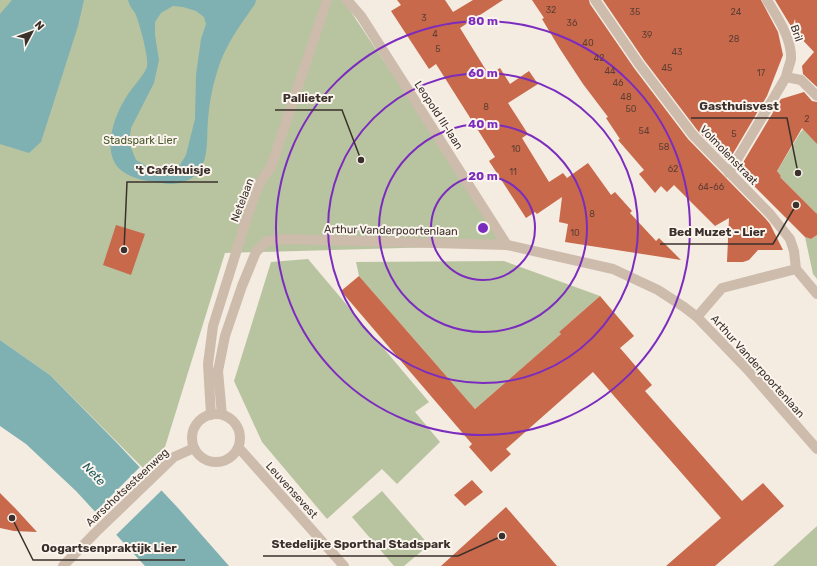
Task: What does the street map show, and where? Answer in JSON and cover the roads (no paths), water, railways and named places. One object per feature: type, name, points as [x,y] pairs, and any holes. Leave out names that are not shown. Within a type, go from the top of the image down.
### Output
[{"type":"street","name":"Netelaan","points":[[211,415],[208,364],[213,326],[248,211],[259,184],[271,167],[327,0]]},
{"type":"street","name":"Leopold III-laan","points":[[347,0],[361,16],[507,245]]},
{"type":"street","name":"Volmolenstraat","points":[[595,0],[639,64],[692,135],[770,214],[790,239],[794,251],[796,269]]},
{"type":"street","name":"Bril","points":[[729,173],[786,77],[791,59],[790,46],[782,25],[767,0]]},
{"type":"street","points":[[786,77],[801,80],[817,96]]},
{"type":"street","name":"Arthur Vanderpoortenlaan","points":[[222,415],[218,371],[225,336],[242,286],[256,252],[267,241],[285,239],[507,245],[613,269],[658,290],[697,317],[748,370],[817,449]]},
{"type":"street","points":[[796,269],[817,294]]},
{"type":"street","name":"Arthur Vanderpoortenlaan","points":[[697,317],[722,288],[796,269]]},
{"type":"street","points":[[211,415],[222,415],[231,419],[239,429],[240,442],[239,448],[232,457],[225,461],[215,463],[207,461],[198,454],[194,448],[192,440],[193,432],[196,425],[201,420],[211,415]]},
{"type":"street","name":"Aarschotsesteenweg","points":[[63,566],[95,532],[174,457],[194,448]]},
{"type":"street","name":"Leuvensevest","points":[[239,448],[344,566]]},
{"type":"water","points":[[12,0],[84,0],[78,26],[41,142],[29,153],[0,144],[0,14]]},
{"type":"water","points":[[128,0],[256,0],[255,4],[228,45],[220,62],[212,90],[208,120],[206,155],[203,163],[200,170],[194,176],[183,182],[165,184],[142,180],[131,176],[122,171],[115,164],[112,155],[110,145],[111,134],[118,113],[122,104],[144,73],[147,66],[147,55],[137,17]],"holes":[[[173,6],[196,11],[204,17],[206,24],[201,39],[196,75],[195,119],[186,155],[180,165],[171,170],[162,170],[148,167],[136,160],[129,143],[131,128],[154,83],[159,60],[155,35],[155,22],[161,13]]]},
{"type":"water","name":"Nete","points":[[0,340],[50,375],[178,508],[229,566],[145,566],[76,491],[26,444],[0,426]]},
{"type":"place","name":"Pallieter","points":[[361,160]]},
{"type":"place","name":"Gasthuisvest","points":[[798,173]]},
{"type":"place","name":"Bed Muzet - Lier","points":[[796,205]]},
{"type":"place","name":"'t Caféhuisje","points":[[124,250]]},
{"type":"place","name":"Oogartsenpraktijk Lier","points":[[12,518]]},
{"type":"place","name":"Stedelijke Sporthal Stadspark","points":[[502,536]]},
{"type":"park label","name":"Stadspark Lier","points":[[140,140]]}]
